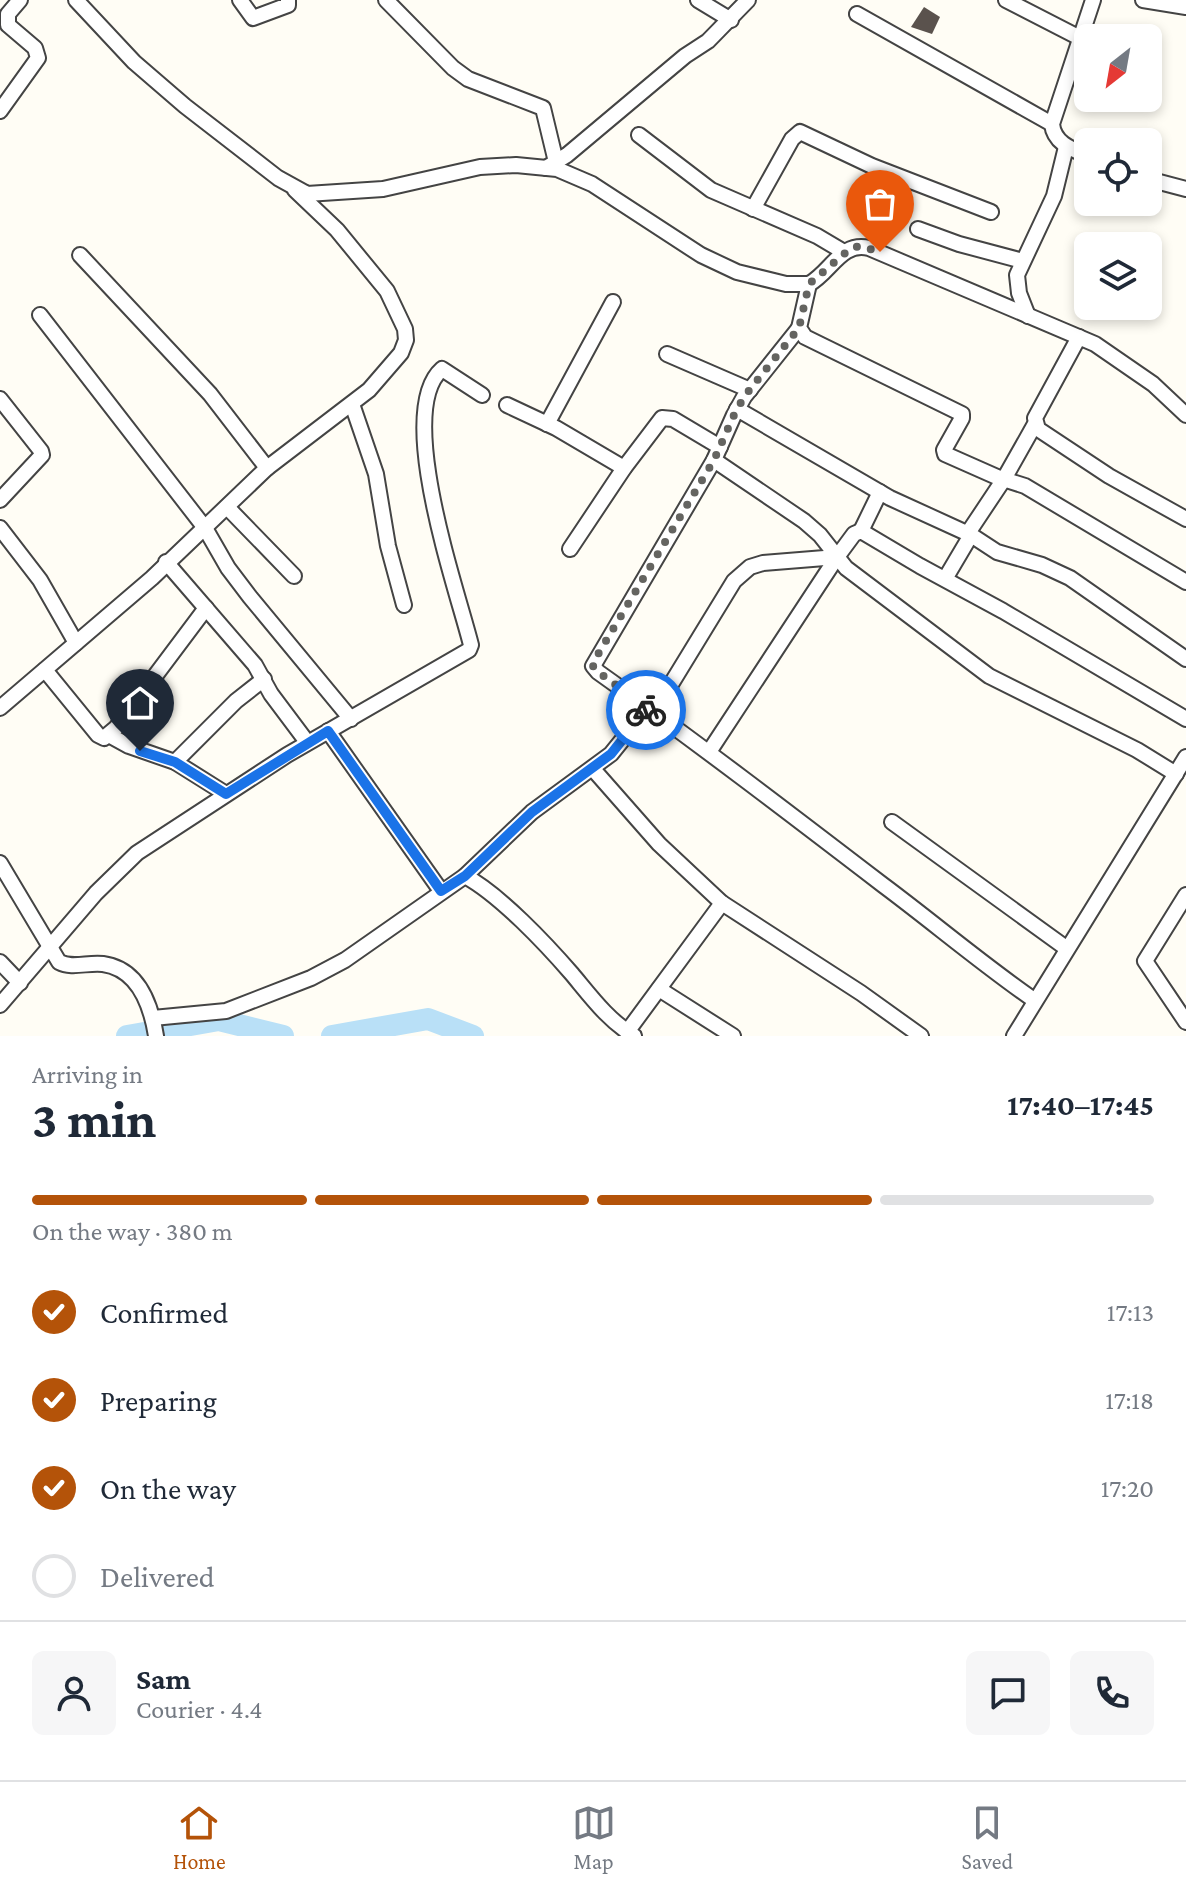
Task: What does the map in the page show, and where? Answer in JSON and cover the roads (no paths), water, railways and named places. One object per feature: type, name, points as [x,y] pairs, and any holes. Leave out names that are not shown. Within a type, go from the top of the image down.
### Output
[{"type":"street","points":[[0,111],[38,58],[35,48],[8,25],[4,11],[20,0]]},
{"type":"street","points":[[0,708],[205,528],[267,468],[369,390],[401,353],[406,340],[405,329],[387,291],[337,230],[293,188],[217,132],[144,70],[76,0]]},
{"type":"street","points":[[240,0],[253,18],[288,5],[288,0]]},
{"type":"street","points":[[386,0],[453,68],[468,79],[543,108],[553,167]]},
{"type":"street","points":[[698,0],[731,20]]},
{"type":"street","points":[[553,167],[731,20],[748,0]]},
{"type":"street","points":[[1006,0],[1074,35]]},
{"type":"street","points":[[1085,24],[1093,0]]},
{"type":"street","points":[[1143,0],[1186,7]]},
{"type":"street","points":[[857,14],[1052,124]]},
{"type":"street","points":[[1074,56],[1052,124],[1058,140],[1074,150]]},
{"type":"street","points":[[753,209],[792,139],[800,132],[872,166],[991,212]]},
{"type":"street","points":[[639,135],[699,182],[817,236],[844,252]]},
{"type":"street","points":[[1028,316],[1017,275],[1054,196],[1066,147]]},
{"type":"street","points":[[293,188],[307,194],[352,192],[383,189],[480,167],[553,167],[592,184],[701,255],[725,266],[786,284],[809,284]]},
{"type":"street","points":[[1162,183],[1186,189]]},
{"type":"street","points":[[918,229],[1023,261]]},
{"type":"street","points":[[1034,1000],[975,959],[709,752],[598,672],[593,666],[594,661],[717,454],[737,409],[799,328],[809,284],[844,252],[860,246],[869,248],[1079,337],[1122,361],[1153,384],[1186,415]]},
{"type":"street","points":[[80,255],[210,394],[267,468]]},
{"type":"street","points":[[547,424],[613,302]]},
{"type":"street","points":[[40,315],[205,528],[228,568],[250,597],[351,719]]},
{"type":"street","points":[[799,328],[805,337],[958,410],[962,418],[944,450],[945,454],[1025,486],[1186,582]]},
{"type":"street","points":[[945,579],[971,535],[970,530],[1035,424],[1035,418],[1079,337]]},
{"type":"street","points":[[667,354],[750,390]]},
{"type":"street","points":[[0,1005],[96,893],[137,853],[307,742],[469,650],[471,645],[432,497],[423,423],[433,380],[442,369],[482,395]]},
{"type":"street","points":[[0,399],[42,455],[0,500]]},
{"type":"street","points":[[352,404],[379,485],[388,546],[404,605]]},
{"type":"street","points":[[507,405],[624,468]]},
{"type":"street","points":[[737,409],[880,492],[971,535],[997,552],[1042,565],[1070,578],[1186,659]]},
{"type":"street","points":[[570,549],[662,418],[673,419],[804,521],[855,574],[989,676],[1124,743],[1176,774]]},
{"type":"street","points":[[1035,424],[1109,476],[1186,519]]},
{"type":"street","points":[[709,752],[837,557],[854,534],[861,531],[880,492]]},
{"type":"street","points":[[227,507],[294,576]]},
{"type":"street","points":[[0,528],[40,580],[76,643]]},
{"type":"street","points":[[861,531],[1186,719]]},
{"type":"street","points":[[0,863],[59,962],[65,965],[102,964],[130,975],[139,985],[154,1026],[226,1011],[311,978],[345,960],[465,876],[532,812],[593,769],[623,742],[651,710],[734,581],[750,567],[763,563],[837,557]]},
{"type":"street","points":[[166,562],[255,665],[307,742]]},
{"type":"street","points":[[45,670],[98,735],[104,738],[206,608]]},
{"type":"street","points":[[175,762],[236,701],[264,679]]},
{"type":"street","points":[[328,731],[441,891]]},
{"type":"street","points":[[109,735],[129,746],[175,762],[226,794]]},
{"type":"street","points":[[1014,1036],[1186,757]]},
{"type":"street","points":[[593,769],[659,844],[722,903],[861,993],[921,1036]]},
{"type":"street","points":[[892,822],[1066,948]]},
{"type":"street","points":[[465,876],[505,907],[571,973],[607,1016],[631,1034],[659,989],[722,903]]},
{"type":"street","points":[[1186,895],[1145,961],[1186,1022]]},
{"type":"street","points":[[0,962],[20,983]]},
{"type":"street","points":[[659,989],[733,1036]]},
{"type":"waterway","points":[[332,1036],[428,1019],[473,1036]]},
{"type":"waterway","points":[[127,1036],[219,1020],[283,1036]]}]
